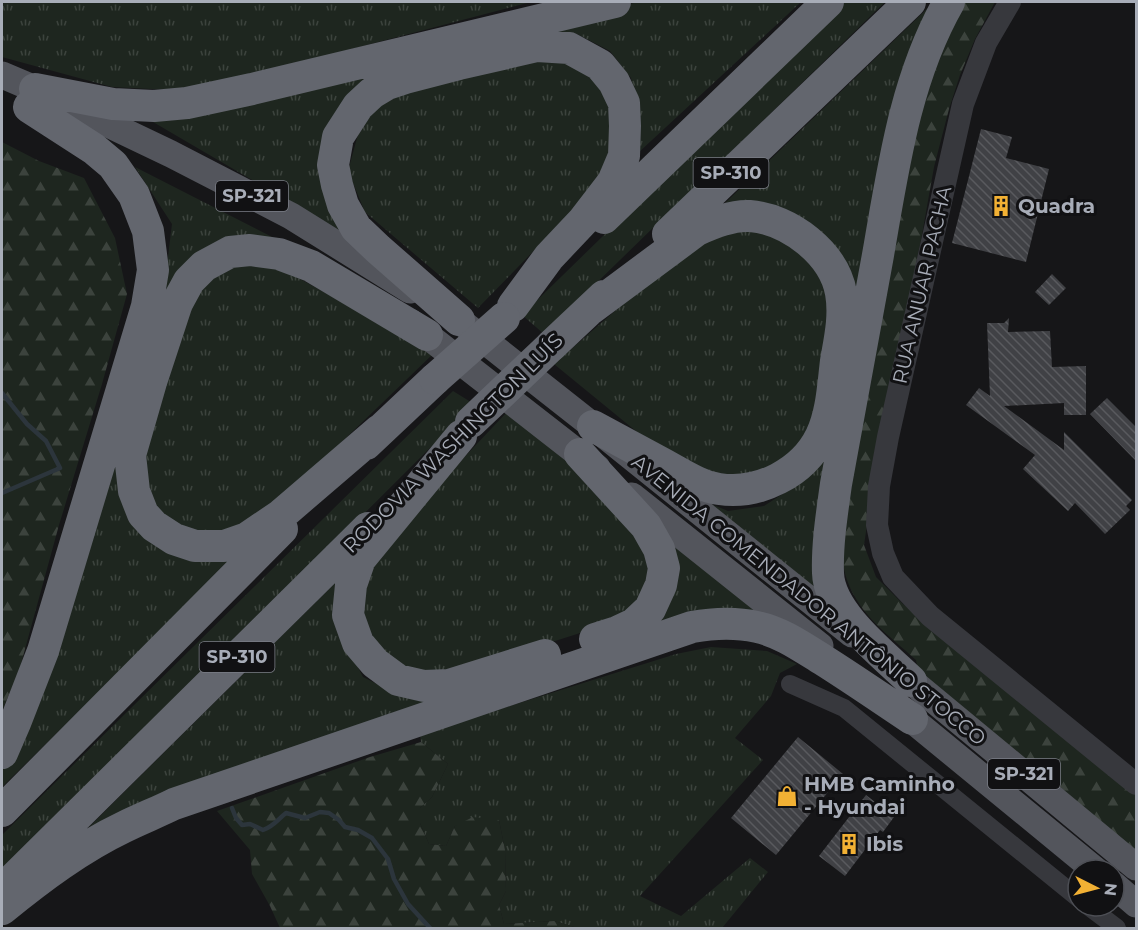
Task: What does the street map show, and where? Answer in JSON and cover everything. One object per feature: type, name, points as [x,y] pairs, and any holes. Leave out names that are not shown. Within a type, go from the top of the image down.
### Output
[{"type":"highway","points":[[22,97],[154,106],[187,103],[615,2]]},
{"type":"highway","name":"SP-310","points":[[2,812],[380,430],[508,312],[828,2]]},
{"type":"highway","name":"RODOVIA WASHINGTON LUÍS","points":[[2,890],[466,429],[910,2]]},
{"type":"highway","points":[[911,681],[853,625],[836,602],[828,575],[830,537],[836,484],[895,155],[914,84],[949,2]]},
{"type":"highway","points":[[459,320],[356,228],[343,205],[333,165],[339,137],[358,106],[372,93],[387,84],[537,46],[569,48],[600,65],[614,82],[624,103],[624,156],[614,182],[549,257],[508,312]]},
{"type":"highway","points":[[2,753],[43,651],[147,306],[153,270],[145,222],[134,195],[113,165],[22,97]]},
{"type":"highway","points":[[588,311],[697,230],[713,223],[750,216],[773,221],[794,231],[809,241],[823,256],[841,292],[843,316],[829,411],[821,436],[807,457],[787,474],[764,485],[742,490],[717,489],[694,481],[593,426]]},
{"type":"highway","points":[[380,430],[281,515],[247,538],[224,546],[195,546],[174,539],[154,526],[143,514],[134,491],[130,455],[177,303],[189,281],[204,266],[230,252],[250,250],[279,254],[311,266],[427,335]]},
{"type":"highway","points":[[466,429],[360,559],[351,585],[348,615],[358,643],[375,663],[398,680],[424,686],[449,686],[617,632],[634,624],[650,609],[661,585],[663,568],[659,549],[646,526],[580,454]]},
{"type":"highway","points":[[2,909],[70,858],[123,827],[174,804],[692,627],[714,623],[736,623],[779,634],[912,719]]},
{"type":"main road","name":"SP-321","points":[[2,75],[22,97],[226,200],[296,239],[342,270],[580,454]]},
{"type":"main road","name":"SP-321","points":[[22,97],[171,154],[291,216],[459,320],[593,426]]},
{"type":"main road","name":"AVENIDA COMENDADOR ANTÔNIO STOCCO","points":[[593,426],[911,681],[1137,867]]},
{"type":"main road","name":"AVENIDA COMENDADOR ANTÔNIO STOCCO","points":[[580,454],[912,719],[1080,858]]},
{"type":"street","name":"RUA ANUAR PACHA","points":[[1010,2],[986,43],[963,105],[888,437],[879,486],[877,525],[883,553],[893,577],[930,616],[1137,784]]},
{"type":"street","points":[[790,684],[844,708],[1066,888]]},
{"type":"street","points":[[1103,918],[1116,928]]},
{"type":"green space","points":[[2,2],[531,2],[191,91],[112,87],[2,57]]},
{"type":"green space","points":[[638,2],[801,2],[638,153],[639,119],[631,78],[610,51],[577,34],[538,33],[335,119],[343,233],[148,119]]},
{"type":"green space","points":[[843,2],[885,2],[544,334],[522,315]]},
{"type":"green space","points":[[934,2],[823,604],[694,497],[728,511],[764,506],[795,486],[822,458],[832,252],[722,206]]},
{"type":"green space","points":[[957,2],[995,2],[975,39],[960,75],[934,167],[882,424],[864,545],[876,577],[902,603],[1136,793],[1136,860],[918,670],[916,660],[867,615],[853,593],[844,569],[841,534],[921,92]]},
{"type":"green space","points":[[554,50],[594,62],[622,124],[594,189],[478,308],[365,212],[348,171],[362,120],[394,88]]},
{"type":"green space","points":[[2,142],[39,161],[84,178],[115,238],[127,294],[19,671],[2,711],[3,604]]},
{"type":"green space","points":[[135,167],[278,240],[174,285],[134,514],[239,554],[2,787],[2,770],[7,762],[165,282],[172,224]]},
{"type":"green space","points":[[738,224],[773,229],[830,280],[835,323],[806,447],[738,483],[664,454],[554,364],[699,238]]},
{"type":"green space","points":[[236,259],[269,263],[434,353],[267,514],[244,530],[195,537],[153,512],[137,458],[184,303]]},
{"type":"green space","points":[[453,391],[474,404],[2,875],[2,835]]},
{"type":"green space","points":[[509,410],[582,470],[653,558],[647,595],[627,618],[464,670],[432,676],[398,669],[361,622],[363,585],[384,542]]},
{"type":"green space","points":[[665,534],[779,623],[735,615],[84,832],[336,582],[344,640],[363,677],[395,693],[433,698],[627,637]]},
{"type":"green space","points":[[711,647],[767,651],[797,664],[780,673],[771,696],[735,738],[763,760],[640,896],[681,916],[750,858],[768,872],[722,928],[578,928],[554,921],[504,924],[499,905],[506,891],[505,850],[499,820],[455,826],[446,846],[429,844],[420,823],[420,808],[432,797],[448,764],[421,742],[420,734],[676,654]]},
{"type":"green space","points":[[421,742],[448,764],[432,797],[420,808],[420,823],[429,844],[446,846],[455,826],[473,817],[499,820],[505,850],[506,891],[499,905],[504,924],[554,921],[578,928],[280,928],[252,874],[250,850],[217,811],[370,757]]},
{"type":"building","name":"Quadra","points":[[981,129],[1012,137],[1006,158],[1049,169],[1026,262],[952,243]]},
{"type":"building","points":[[1052,274],[1066,288],[1049,305],[1035,292]]},
{"type":"building","points":[[1009,318],[1008,332],[1050,331],[1052,367],[1086,366],[1086,415],[1064,415],[1064,403],[1004,406],[1064,450],[1064,432],[1132,500],[1126,506],[1130,510],[1105,534],[1075,503],[1068,511],[1023,469],[1035,455],[966,405],[979,388],[990,396],[987,323],[1004,323]]},
{"type":"building","points":[[1107,398],[1137,428],[1137,462],[1090,414]]},
{"type":"building","name":"HMB Caminho - Hyundai","points":[[798,737],[843,774],[776,855],[731,818]]},
{"type":"building","name":"Ibis","points":[[866,795],[894,817],[883,832],[880,830],[845,876],[819,856]]},
{"type":"waterway","points":[[2,393],[27,424],[46,441],[60,468],[2,493]]},
{"type":"waterway","points":[[232,808],[242,825],[250,824],[263,830],[273,825],[286,813],[305,818],[320,812],[329,813],[345,827],[358,830],[372,838],[388,859],[394,879],[408,904],[430,928]]},
{"type":"place","name":"Quadra","points":[[1001,206]]},
{"type":"place","name":"HMB Caminho - Hyundai","points":[[787,796]]},
{"type":"place","name":"Ibis","points":[[849,844]]}]
